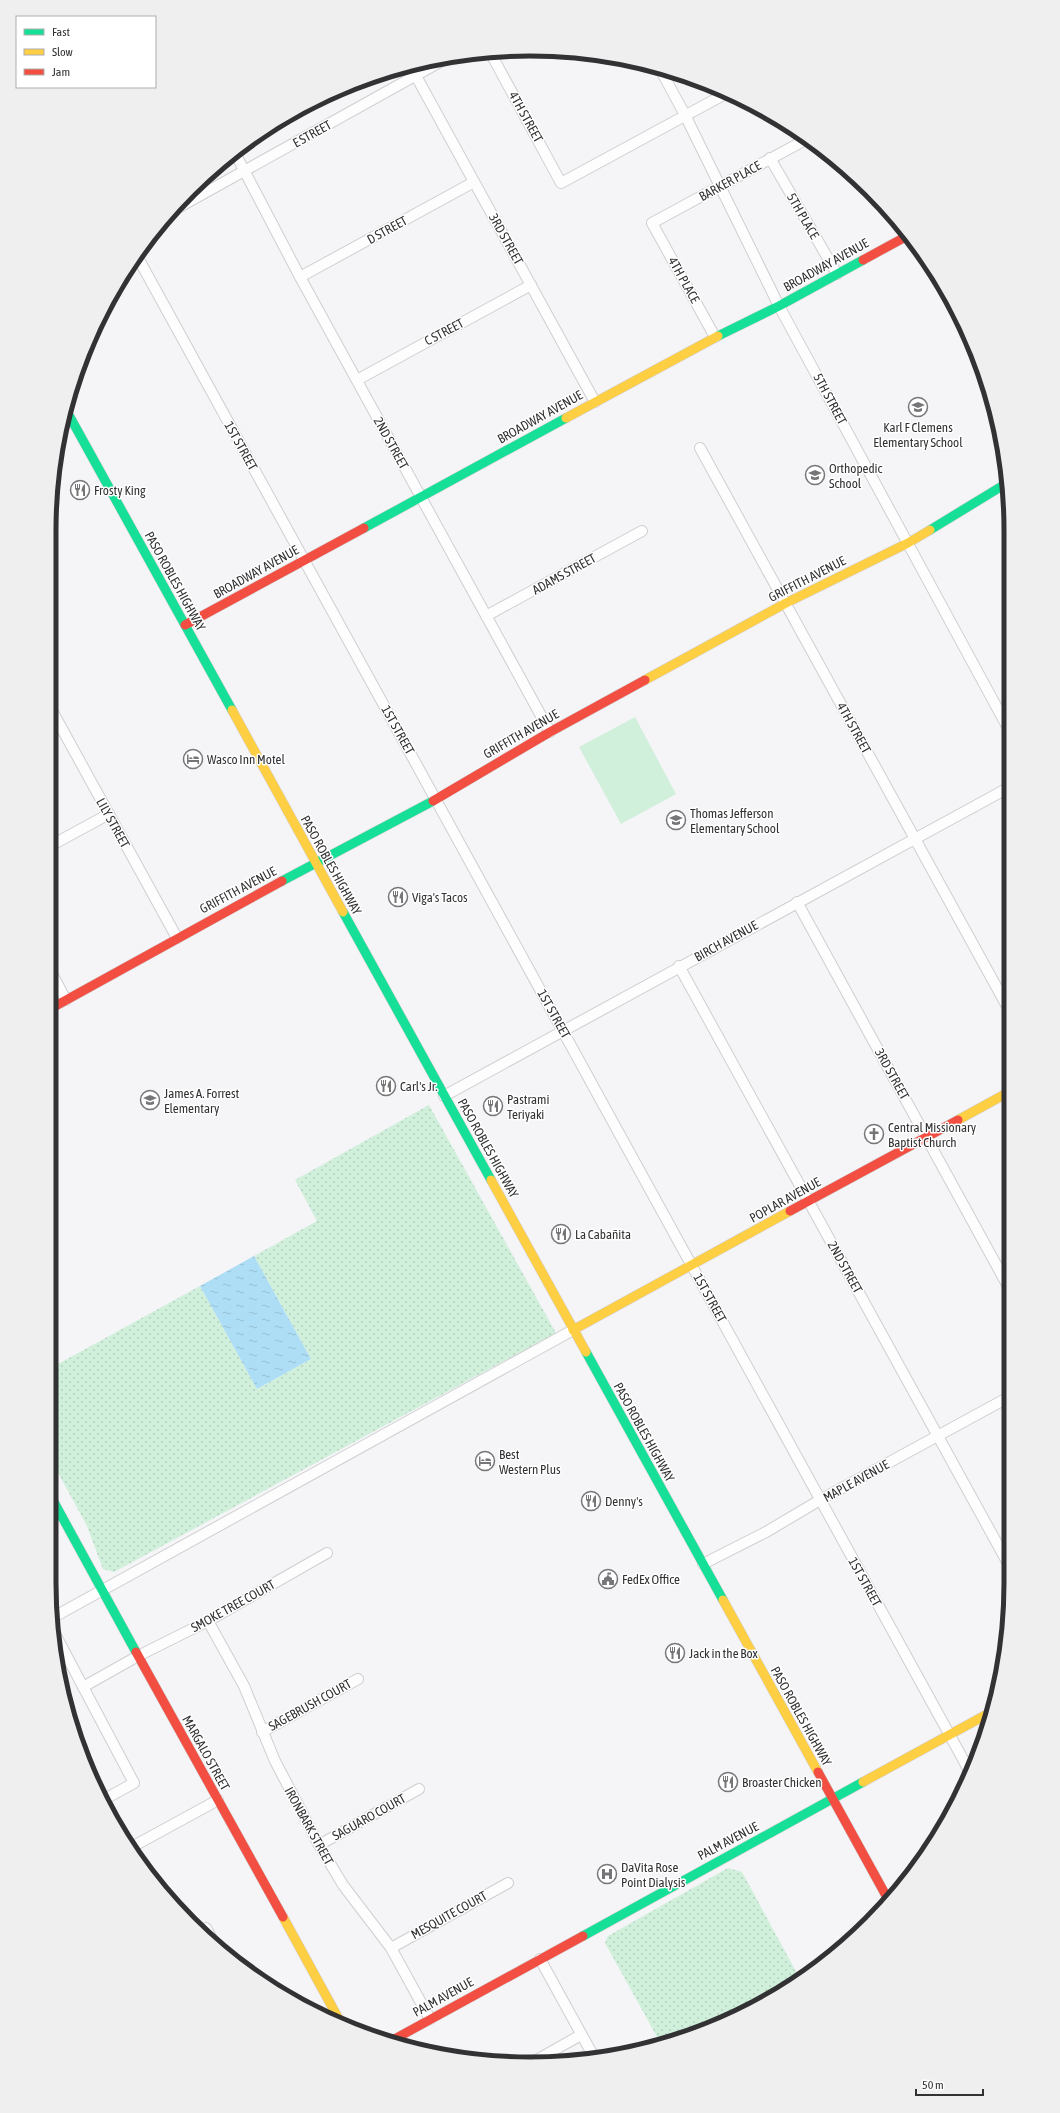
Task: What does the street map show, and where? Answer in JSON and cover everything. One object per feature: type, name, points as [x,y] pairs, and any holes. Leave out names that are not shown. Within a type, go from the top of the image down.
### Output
[{"type":"main road","name":"BROADWAY AVENUE","points":[[185,625],[715,336],[779,306],[903,238]]},
{"type":"main road","name":"PASO ROBLES HIGHWAY","points":[[70,417],[315,864],[886,1896]]},
{"type":"main road","name":"GRIFFITH AVENUE","points":[[56,1006],[177,938],[437,799],[550,732],[786,604],[908,543],[1002,486]]},
{"type":"main road","name":"POPLAR AVENUE","points":[[573,1330],[1004,1095]]},
{"type":"main road","name":"MARGALO STREET","points":[[56,1506],[337,2016]]},
{"type":"main road","name":"PALM AVENUE","points":[[397,2038],[985,1715]]},
{"type":"street","name":"4TH STREET","points":[[493,58],[561,183],[685,115]]},
{"type":"street","name":"E STREET","points":[[188,202],[433,66]]},
{"type":"street","name":"5TH STREET","points":[[663,75],[685,115],[779,306],[1004,721]]},
{"type":"street","name":"3RD STREET","points":[[416,76],[595,402]]},
{"type":"street","points":[[685,115],[721,96]]},
{"type":"street","name":"BARKER PLACE","points":[[652,223],[801,141]]},
{"type":"street","name":"2ND STREET","points":[[238,157],[300,277],[550,732]]},
{"type":"street","name":"5TH PLACE","points":[[770,158],[837,274]]},
{"type":"street","name":"D STREET","points":[[300,277],[474,182]]},
{"type":"street","name":"4TH PLACE","points":[[652,223],[715,336]]},
{"type":"street","name":"1ST STREET","points":[[140,261],[304,561],[437,799],[967,1766]]},
{"type":"street","name":"C STREET","points":[[356,380],[531,285]]},
{"type":"street","name":"4TH STREET","points":[[700,448],[1004,1001]]},
{"type":"street","name":"ADAMS STREET","points":[[486,616],[642,531]]},
{"type":"street","name":"LILY STREET","points":[[56,718],[177,938]]},
{"type":"street","name":"BIRCH AVENUE","points":[[444,1096],[564,1032],[679,966],[1004,790]]},
{"type":"street","points":[[56,843],[109,814]]},
{"type":"street","name":"3RD STREET","points":[[797,902],[1004,1279]]},
{"type":"street","name":"2ND STREET","points":[[679,966],[1004,1556]]},
{"type":"street","points":[[56,981],[66,1000]]},
{"type":"street","points":[[57,1615],[573,1330]]},
{"type":"street","name":"MAPLE AVENUE","points":[[703,1564],[766,1532],[820,1500],[1004,1400]]},
{"type":"street","name":"SMOKE TREE COURT","points":[[83,1687],[138,1656],[208,1621],[327,1553]]},
{"type":"street","name":"IRONBARK STREET","points":[[208,1621],[244,1686],[262,1732],[290,1793],[319,1845],[346,1890],[391,1948],[430,2019]]},
{"type":"street","points":[[60,1643],[134,1783],[108,1798]]},
{"type":"street","name":"SAGEBRUSH COURT","points":[[262,1732],[358,1679]]},
{"type":"street","name":"SAGUARO COURT","points":[[319,1845],[419,1789]]},
{"type":"street","points":[[135,1845],[218,1800]]},
{"type":"street","name":"MESQUITE COURT","points":[[391,1948],[508,1883]]},
{"type":"street","points":[[540,1959],[591,2053]]},
{"type":"street","points":[[543,2057],[581,2035]]},
{"type":"green space","points":[[635,717],[676,794],[621,824],[579,747]]},
{"type":"green space","points":[[429,1105],[556,1333],[114,1572],[103,1569],[87,1526],[56,1469],[56,1365],[200,1286],[257,1389],[311,1359],[254,1256],[317,1221],[295,1180]]},
{"type":"green space","points":[[728,1868],[742,1872],[797,1974],[740,2008],[711,2021],[658,2039],[605,1943],[608,1936]]},
{"type":"water","points":[[254,1256],[311,1359],[257,1389],[200,1286]]},
{"type":"traffic: fast","points":[[718,336],[779,306],[863,260]]},
{"type":"traffic: fast","points":[[70,417],[232,710]]},
{"type":"traffic: fast","points":[[364,528],[566,418]]},
{"type":"traffic: fast","points":[[930,530],[1002,486]]},
{"type":"traffic: fast","points":[[282,881],[433,801]]},
{"type":"traffic: fast","points":[[343,912],[491,1180]]},
{"type":"traffic: fast","points":[[586,1352],[723,1600]]},
{"type":"traffic: fast","points":[[56,1506],[136,1652]]},
{"type":"traffic: fast","points":[[583,1936],[863,1782]]},
{"type":"traffic: slow","points":[[566,418],[718,336]]},
{"type":"traffic: slow","points":[[645,680],[786,603],[908,543],[930,530]]},
{"type":"traffic: slow","points":[[232,710],[343,912]]},
{"type":"traffic: slow","points":[[958,1120],[1004,1095]]},
{"type":"traffic: slow","points":[[491,1180],[586,1352]]},
{"type":"traffic: slow","points":[[573,1330],[790,1211]]},
{"type":"traffic: slow","points":[[723,1600],[818,1772]]},
{"type":"traffic: slow","points":[[863,1782],[985,1715]]},
{"type":"traffic: slow","points":[[283,1917],[337,2016]]},
{"type":"traffic: jam","points":[[863,260],[903,238]]},
{"type":"traffic: jam","points":[[185,625],[364,528]]},
{"type":"traffic: jam","points":[[433,801],[550,732],[645,680]]},
{"type":"traffic: jam","points":[[56,1006],[282,881]]},
{"type":"traffic: jam","points":[[790,1211],[958,1120]]},
{"type":"traffic: jam","points":[[136,1652],[283,1917]]},
{"type":"traffic: jam","points":[[818,1772],[886,1896]]},
{"type":"traffic: jam","points":[[397,2038],[583,1936]]},
{"type":"place","name":"Karl F Clemens Elementary School","points":[[918,407]]},
{"type":"place","name":"Orthopedic School","points":[[815,475]]},
{"type":"place","name":"Frosty King","points":[[80,490]]},
{"type":"place","name":"Wasco Inn Motel","points":[[193,759]]},
{"type":"place","name":"Thomas Jefferson Elementary School","points":[[676,820]]},
{"type":"place","name":"Viga's Tacos","points":[[398,897]]},
{"type":"place","name":"Carl's Jr.","points":[[386,1086]]},
{"type":"place","name":"James A. Forrest Elementary","points":[[150,1100]]},
{"type":"place","name":"Pastrami Teriyaki","points":[[493,1106]]},
{"type":"place","name":"Central Missionary Baptist Church","points":[[874,1134]]},
{"type":"place","name":"La Cabañita","points":[[561,1234]]},
{"type":"place","name":"Best Western Plus","points":[[485,1461]]},
{"type":"place","name":"Denny's","points":[[591,1501]]},
{"type":"place","name":"FedEx Office","points":[[608,1579]]},
{"type":"place","name":"Jack in the Box","points":[[675,1653]]},
{"type":"place","name":"Broaster Chicken","points":[[728,1782]]},
{"type":"place","name":"DaVita Rose Point Dialysis","points":[[607,1874]]}]
